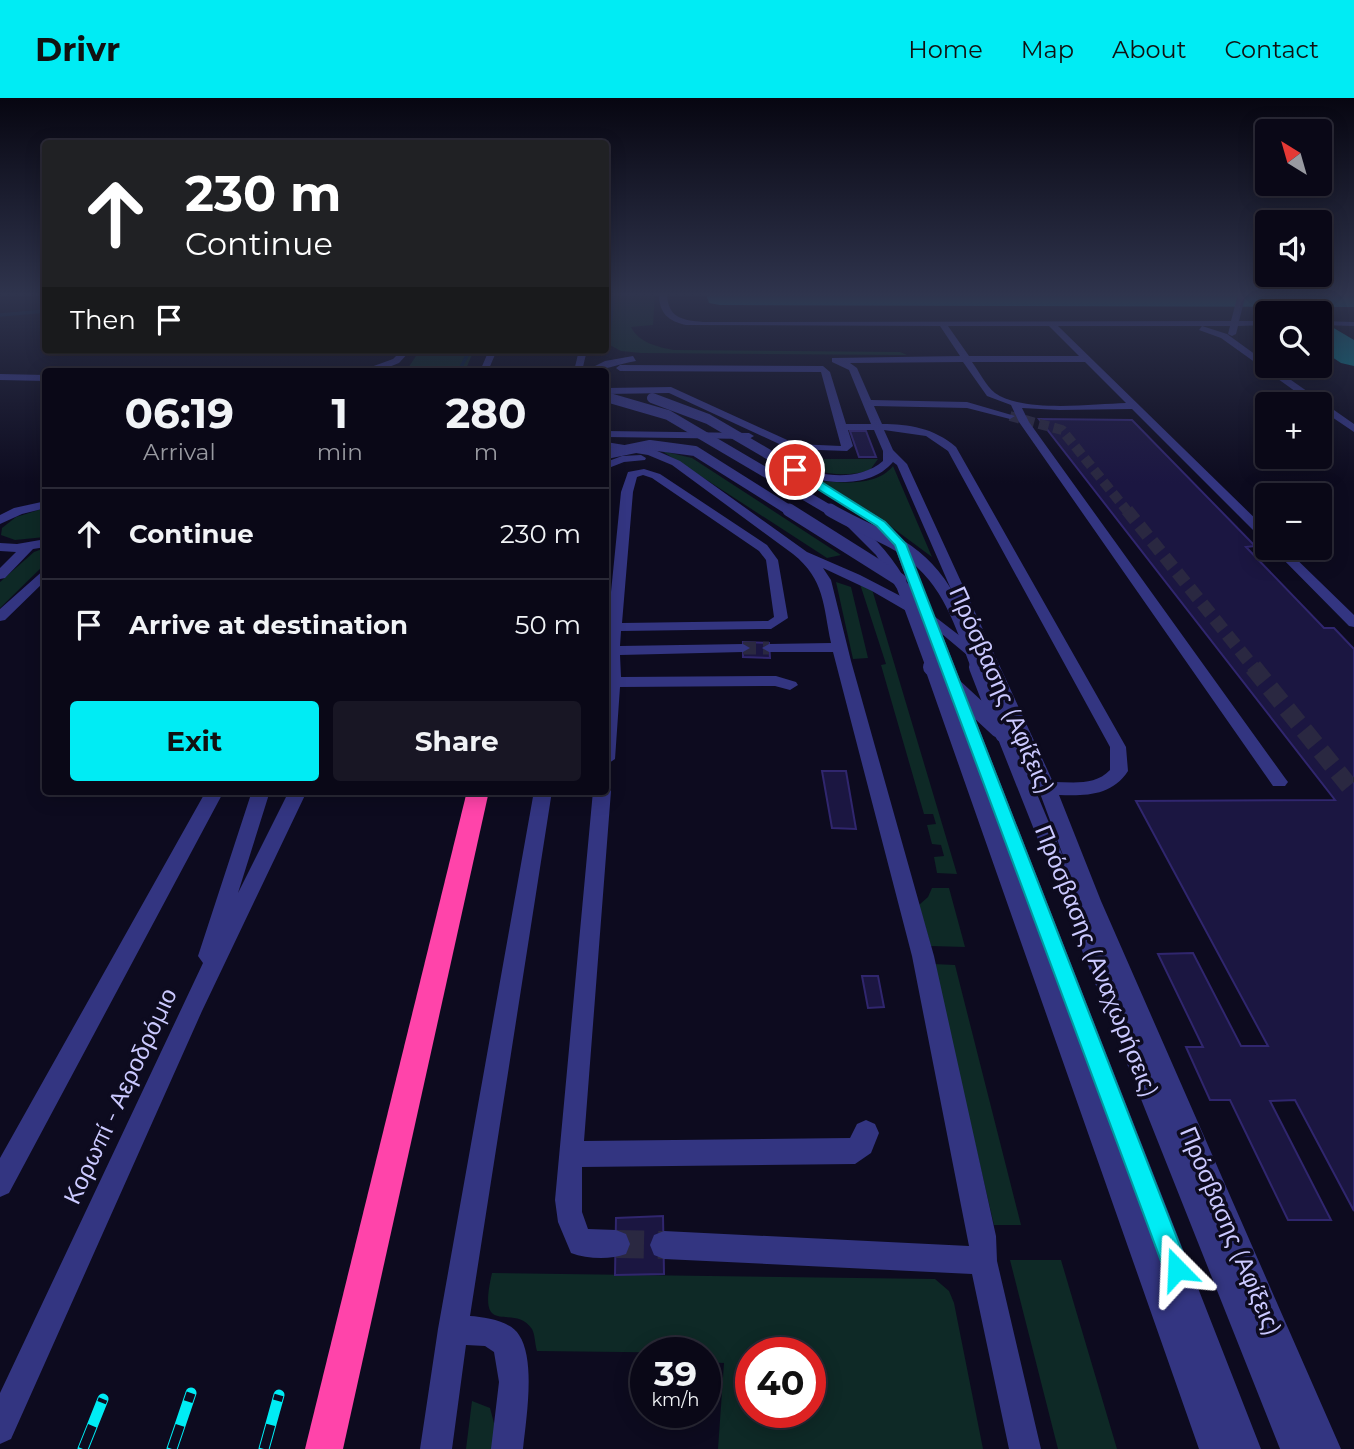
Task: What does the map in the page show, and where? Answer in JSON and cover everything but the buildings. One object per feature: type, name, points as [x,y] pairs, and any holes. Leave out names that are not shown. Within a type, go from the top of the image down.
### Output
[{"type":"highway","points":[[324,1449],[477,795]]},
{"type":"street","points":[[637,357],[664,363]]},
{"type":"street","points":[[1254,357],[1354,429]]},
{"type":"street","points":[[596,368],[608,363],[643,358]]},
{"type":"street","points":[[679,363],[789,358]]},
{"type":"street","points":[[816,358],[841,362],[863,359],[1087,359],[1255,525]]},
{"type":"street","points":[[966,358],[990,394],[1024,422],[1279,782]]},
{"type":"street","name":"Πρόσβασης (Αφίξεις)","points":[[841,362],[853,368],[888,451],[902,464],[1046,788],[1193,1143],[1325,1449]]},
{"type":"street","points":[[609,390],[671,390],[799,448],[843,449],[848,446],[827,372],[823,369],[679,363],[620,368]]},
{"type":"street","points":[[0,375],[42,375]]},
{"type":"street","points":[[0,388],[42,388]]},
{"type":"street","name":"Πρόσβασης (Αφίξεις)","points":[[609,391],[644,397],[685,409],[717,424],[881,524],[900,544],[1245,1449]]},
{"type":"street","points":[[609,398],[668,415],[844,518],[884,553],[902,584],[1215,1449]]},
{"type":"street","points":[[868,403],[967,405],[1012,410],[1135,406]]},
{"type":"street","points":[[842,427],[929,433],[943,439],[952,449],[1118,747],[1119,771],[1109,782],[1080,789],[1046,788]]},
{"type":"street","points":[[609,434],[770,437]]},
{"type":"street","points":[[609,453],[650,445],[695,452],[902,584]]},
{"type":"street","points":[[609,446],[663,456],[798,551],[815,565],[824,580],[923,956],[982,1236],[984,1261],[1026,1449]]},
{"type":"street","points":[[796,471],[840,478],[867,476],[877,473],[888,462],[888,451]]},
{"type":"street","points":[[609,465],[622,459],[651,459],[704,485]]},
{"type":"street","points":[[609,726],[613,682],[612,651],[627,492],[632,474],[644,472],[656,475],[763,548],[772,560],[781,618],[771,625],[615,627]]},
{"type":"street","points":[[0,520],[18,511],[42,505]]},
{"type":"street","name":"Πρόσβασης (Αναχωρήσεις)","points":[[844,518],[895,543],[924,565],[951,598],[1296,1449]]},
{"type":"street","points":[[0,547],[42,544]]},
{"type":"street","points":[[0,575],[28,547]]},
{"type":"street","points":[[798,551],[870,582],[927,614],[993,671]]},
{"type":"street","points":[[1290,560],[1354,623]]},
{"type":"street","points":[[0,617],[42,576]]},
{"type":"street","points":[[769,648],[841,647]]},
{"type":"street","points":[[612,651],[743,648]]},
{"type":"street","points":[[933,668],[1004,734]]},
{"type":"street","points":[[613,682],[776,681],[790,685]]},
{"type":"street","points":[[0,1184],[213,795]]},
{"type":"street","points":[[194,1006],[259,795]]},
{"type":"street","name":"Κορωπί - Αεροδρόμιο","points":[[0,1428],[194,1006],[296,795]]},
{"type":"street","points":[[436,1449],[453,1329],[542,795]]},
{"type":"street","points":[[603,795],[570,1154],[568,1220],[581,1243],[616,1244]]},
{"type":"street","points":[[570,1154],[855,1151],[862,1144],[866,1133]]},
{"type":"street","points":[[664,1245],[984,1261]]},
{"type":"street","points":[[453,1329],[488,1332],[508,1343],[514,1382],[508,1449]]},
{"type":"green space","points":[[415,357],[471,357],[466,368],[408,368]]},
{"type":"green space","points":[[662,451],[692,458],[841,555],[827,558]]},
{"type":"green space","points":[[790,459],[878,459],[870,470],[839,474],[809,468]]},
{"type":"green space","points":[[893,466],[932,557],[821,481],[870,480]]},
{"type":"green space","points":[[42,509],[42,537],[15,540],[1,535],[2,528],[16,517]]},
{"type":"green space","points":[[42,549],[42,567],[0,608],[0,582],[34,552]]},
{"type":"green space","points":[[836,582],[851,587],[868,658],[853,659]]},
{"type":"green space","points":[[860,584],[872,589],[957,874],[937,873],[934,857],[944,856],[941,845],[932,844],[927,825],[936,824],[933,814],[924,814],[881,665],[886,664]]},
{"type":"green space","points":[[932,888],[949,888],[965,947],[931,946],[919,905],[928,897]]},
{"type":"green space","points":[[933,964],[955,965],[1021,1225],[994,1225]]},
{"type":"green space","points":[[1010,1260],[1061,1260],[1117,1449],[1058,1449]]},
{"type":"green space","points":[[492,1273],[935,1279],[949,1291],[954,1303],[983,1449],[718,1449],[724,1363],[721,1363],[721,1337],[630,1337],[630,1352],[537,1351],[532,1329],[524,1321],[493,1314],[489,1307],[488,1294]]},
{"type":"green space","points":[[472,1401],[490,1408],[495,1427],[493,1449],[466,1449]]},
{"type":"waterway","points":[[461,368],[466,357]]},
{"type":"tunnel","points":[[1010,416],[1062,430],[1128,512]]},
{"type":"tunnel","points":[[1127,510],[1254,668]]},
{"type":"tunnel","points":[[743,648],[769,648]]},
{"type":"tunnel","points":[[1253,667],[1354,792]]},
{"type":"tunnel","points":[[616,1244],[664,1245]]},
{"type":"railway","points":[[172,1449],[191,1393]]},
{"type":"railway","points":[[264,1449],[279,1395]]},
{"type":"railway","points":[[83,1449],[103,1399]]},
{"type":"route","points":[[795,470],[881,524],[900,544],[1177,1269]]}]
